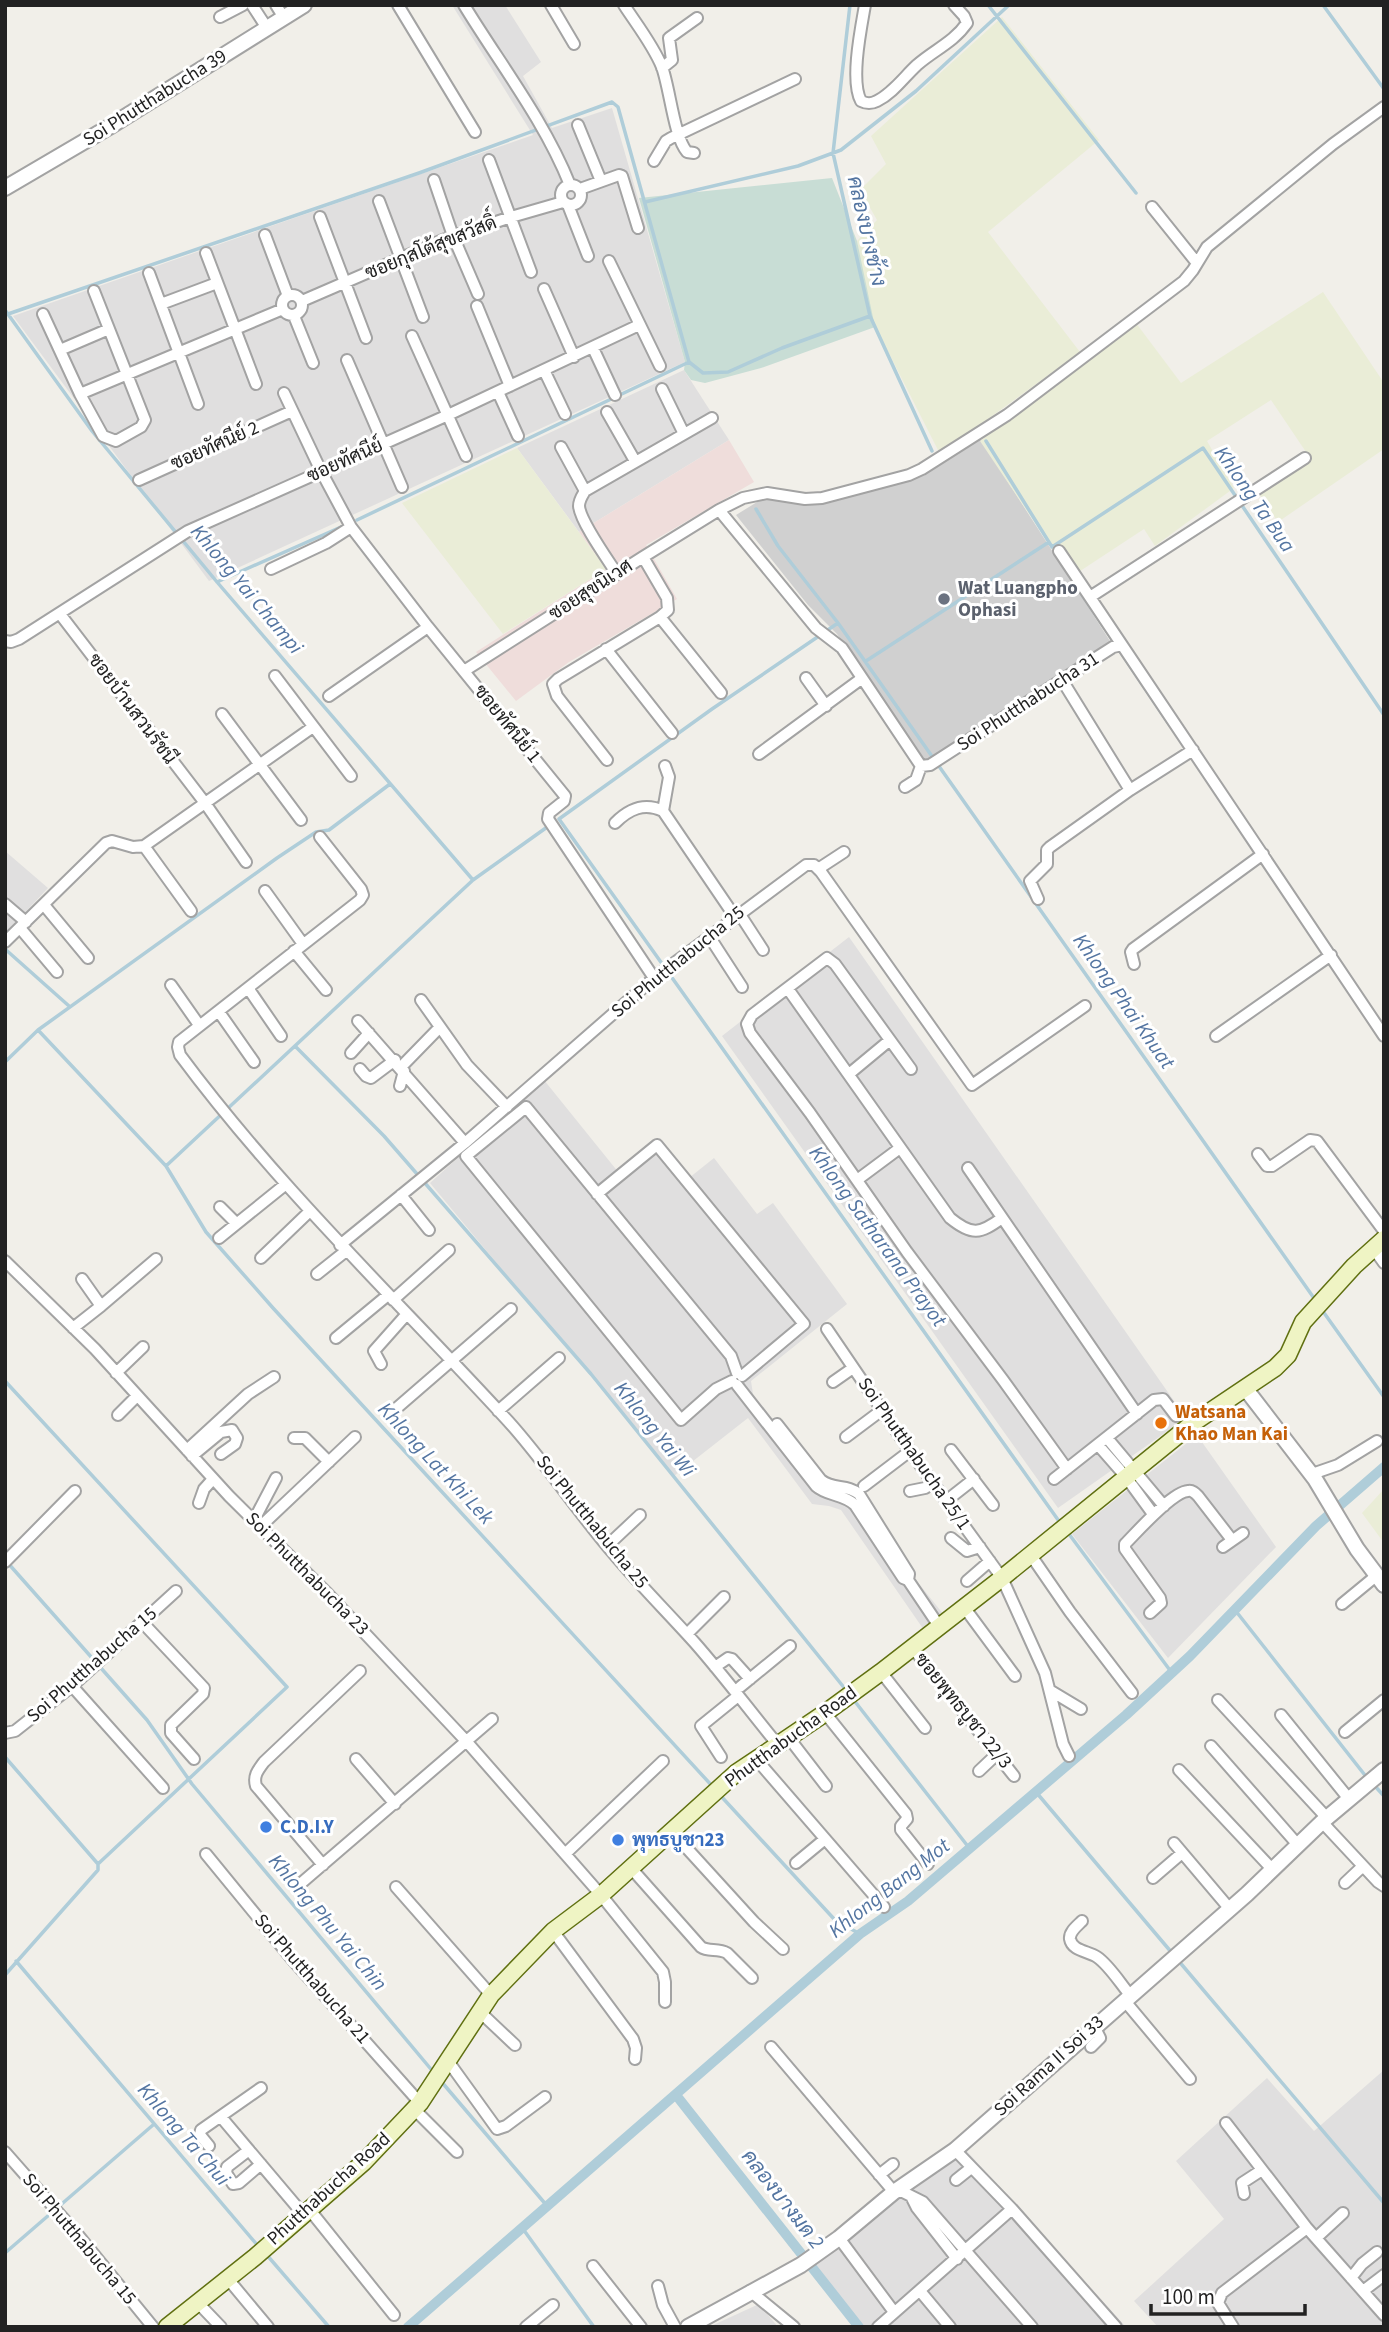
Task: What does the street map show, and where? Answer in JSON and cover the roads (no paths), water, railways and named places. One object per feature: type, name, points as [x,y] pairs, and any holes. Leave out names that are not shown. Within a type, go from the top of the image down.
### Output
[{"type":"main road","name":"Phutthabucha Road","points":[[167,2327],[255,2257],[364,2162],[417,2106],[491,1995],[553,1931],[601,1895],[736,1773],[881,1672],[1193,1423],[1282,1361],[1292,1348],[1303,1322],[1354,1266],[1380,1250]]},
{"type":"street","points":[[220,16],[243,5]]},
{"type":"street","points":[[251,5],[267,28]]},
{"type":"street","name":"Soi Phutthabucha 39","points":[[5,188],[109,127],[267,28],[280,11],[304,5]]},
{"type":"street","points":[[398,5],[475,132]]},
{"type":"street","points":[[464,5],[537,119],[575,187],[580,201],[577,204],[566,204]]},
{"type":"street","points":[[551,5],[574,44]]},
{"type":"street","points":[[624,5],[662,68],[684,149],[694,153]]},
{"type":"street","points":[[865,5],[857,90],[861,101],[867,104],[875,102],[894,89],[919,63],[956,37],[967,23],[954,5]]},
{"type":"street","points":[[662,68],[672,60],[669,38],[697,18]]},
{"type":"street","points":[[654,161],[666,141],[795,79]]},
{"type":"street","name":"ซอยสุขนิเวศ","points":[[468,669],[719,510],[755,495],[822,498],[909,475],[922,469],[1007,415],[1184,281],[1207,247],[1333,144],[1384,107]]},
{"type":"street","points":[[578,125],[601,181]]},
{"type":"street","points":[[489,160],[531,272]]},
{"type":"street","points":[[588,256],[561,192],[622,176],[638,228]]},
{"type":"street","points":[[434,180],[510,386]]},
{"type":"street","points":[[379,201],[423,317]]},
{"type":"street","name":"ซอยกุสโต้สุขสวัสดิ์","points":[[302,301],[453,236],[510,216],[566,204]]},
{"type":"street","points":[[1152,207],[1197,263]]},
{"type":"street","points":[[320,217],[366,338]]},
{"type":"street","points":[[265,235],[288,296]]},
{"type":"street","points":[[206,253],[256,384]]},
{"type":"street","points":[[609,261],[660,366]]},
{"type":"street","points":[[149,272],[198,404]]},
{"type":"street","points":[[160,304],[217,283]]},
{"type":"street","points":[[544,289],[574,357]]},
{"type":"street","points":[[43,314],[80,394],[103,436],[116,441],[141,427],[145,420],[94,291]]},
{"type":"street","points":[[283,309],[284,299],[293,295],[302,301],[301,310],[294,316]]},
{"type":"street","points":[[80,394],[283,309]]},
{"type":"street","points":[[283,309],[294,316]]},
{"type":"street","points":[[294,316],[313,363]]},
{"type":"street","name":"ซอยทัศนีย์","points":[[5,641],[12,642],[60,614],[188,531],[448,415],[639,325]]},
{"type":"street","points":[[60,350],[109,329]]},
{"type":"street","points":[[412,335],[466,456]]},
{"type":"street","points":[[593,348],[615,395]]},
{"type":"street","points":[[347,360],[402,487]]},
{"type":"street","points":[[544,370],[565,414]]},
{"type":"street","points":[[662,388],[684,434]]},
{"type":"street","points":[[498,392],[518,436]]},
{"type":"street","points":[[284,393],[321,471]]},
{"type":"street","name":"ซอยทัศนีย์ 2","points":[[139,480],[292,411]]},
{"type":"street","points":[[607,412],[635,461]]},
{"type":"street","points":[[617,574],[580,510],[579,502],[585,491],[712,418]]},
{"type":"street","points":[[561,447],[585,491]]},
{"type":"street","points":[[1090,597],[1305,458]]},
{"type":"street","name":"ซอยทัศนีย์ 1","points":[[321,471],[351,527],[428,627],[468,669],[565,796],[564,801],[547,816],[550,823],[654,978]]},
{"type":"street","points":[[719,510],[816,628],[842,648],[860,679],[930,763]]},
{"type":"street","points":[[271,569],[326,543],[351,527]]},
{"type":"street","points":[[1059,551],[1119,646]]},
{"type":"street","points":[[607,760],[553,689],[553,684],[668,610],[669,604],[643,557]]},
{"type":"street","name":"ซอยบ้านสวนรัชนี","points":[[60,614],[205,803],[246,862]]},
{"type":"street","points":[[660,617],[721,693]]},
{"type":"street","points":[[329,696],[428,627]]},
{"type":"street","name":"Soi Phutthabucha 31","points":[[905,787],[916,780],[930,763],[1119,646],[1193,750],[1384,1036]]},
{"type":"street","points":[[606,649],[671,733]]},
{"type":"street","points":[[275,676],[351,776]]},
{"type":"street","points":[[806,678],[826,706]]},
{"type":"street","points":[[759,754],[860,679]]},
{"type":"street","points":[[1062,680],[1130,790]]},
{"type":"street","points":[[222,714],[301,820]]},
{"type":"street","points":[[5,942],[106,843],[112,841],[133,847],[144,846],[313,727]]},
{"type":"street","points":[[1038,899],[1030,881],[1047,864],[1047,850],[1050,847],[1130,790],[1193,750]]},
{"type":"street","points":[[665,766],[669,777],[662,804],[663,811],[763,950]]},
{"type":"street","points":[[615,823],[635,808],[653,807],[663,811]]},
{"type":"street","name":"Soi Phutthabucha 25","points":[[320,837],[363,895],[355,906],[180,1042],[180,1055],[216,1103],[286,1184],[343,1248],[498,1410],[556,1479],[607,1546],[826,1786]]},
{"type":"street","points":[[144,846],[191,911]]},
{"type":"street","name":"Soi Phutthabucha 25","points":[[343,1248],[654,978],[798,869],[814,865],[818,869],[844,852]]},
{"type":"street","points":[[1133,964],[1133,949],[1263,854]]},
{"type":"street","points":[[818,869],[972,1086],[1085,1006]]},
{"type":"street","points":[[265,891],[326,990]]},
{"type":"street","points":[[5,904],[57,972]]},
{"type":"street","points":[[44,905],[88,958]]},
{"type":"street","points":[[709,936],[742,987]]},
{"type":"street","points":[[1216,1036],[1331,956]]},
{"type":"street","points":[[911,1069],[832,960],[827,958],[752,1015],[747,1024],[750,1034],[1067,1469]]},
{"type":"street","points":[[172,985],[200,1025]]},
{"type":"street","points":[[248,988],[281,1036]]},
{"type":"street","points":[[788,989],[950,1218],[962,1229],[973,1232],[980,1231],[1002,1218]]},
{"type":"street","points":[[421,1000],[472,1070],[507,1107]]},
{"type":"street","points":[[219,1012],[254,1062]]},
{"type":"street","points":[[358,1021],[465,1143]]},
{"type":"street","points":[[360,1069],[371,1078],[400,1066],[439,1027]]},
{"type":"street","points":[[351,1053],[369,1033]]},
{"type":"street","points":[[849,1074],[890,1040]]},
{"type":"street","points":[[400,1066],[400,1086]]},
{"type":"street","points":[[597,1194],[657,1145],[804,1324],[738,1379],[716,1390],[681,1420],[466,1156],[526,1107],[597,1194],[731,1356],[738,1379],[816,1486],[821,1491],[844,1497],[855,1505],[903,1578],[908,1580],[939,1626]]},
{"type":"street","points":[[1258,1154],[1267,1166],[1272,1166],[1310,1140],[1317,1142],[1384,1231]]},
{"type":"street","points":[[857,1180],[901,1148]]},
{"type":"street","points":[[968,1168],[1137,1414]]},
{"type":"street","points":[[219,1238],[286,1184]]},
{"type":"street","points":[[401,1195],[429,1230]]},
{"type":"street","points":[[220,1206],[236,1223]]},
{"type":"street","points":[[261,1258],[310,1211]]},
{"type":"street","points":[[317,1274],[343,1248]]},
{"type":"street","points":[[336,1338],[449,1250]]},
{"type":"street","points":[[73,1328],[156,1259]]},
{"type":"street","name":"Soi Phutthabucha 23","points":[[5,1261],[73,1328],[467,1742],[601,1895],[663,1972],[665,2002]]},
{"type":"street","points":[[82,1279],[101,1306]]},
{"type":"street","points":[[391,1413],[511,1309]]},
{"type":"street","points":[[381,1364],[374,1351],[406,1315]]},
{"type":"street","name":"Soi Phutthabucha 25/1","points":[[827,1329],[910,1451],[1002,1578],[1027,1629],[1051,1691],[1063,1745],[1069,1755]]},
{"type":"street","points":[[116,1373],[143,1347]]},
{"type":"street","points":[[498,1410],[559,1358]]},
{"type":"street","points":[[833,1382],[853,1368]]},
{"type":"street","points":[[190,1453],[248,1394],[274,1377]]},
{"type":"street","points":[[1245,1388],[1314,1477],[1357,1549],[1380,1581],[1342,1604]]},
{"type":"street","points":[[118,1415],[137,1396]]},
{"type":"street","points":[[1054,1479],[1159,1398],[1163,1399],[1176,1416]]},
{"type":"street","points":[[846,1437],[882,1410]]},
{"type":"street","points":[[190,1453],[221,1432],[232,1430],[237,1438],[235,1444],[222,1454]]},
{"type":"street","points":[[258,1523],[355,1437]]},
{"type":"street","points":[[294,1438],[304,1438],[329,1462]]},
{"type":"street","points":[[1314,1477],[1377,1441]]},
{"type":"street","points":[[1102,1442],[1130,1474],[1164,1506]]},
{"type":"street","points":[[951,1450],[993,1505]]},
{"type":"street","points":[[864,1486],[910,1451]]},
{"type":"street","points":[[1130,1474],[1153,1514]]},
{"type":"street","points":[[258,1523],[276,1478]]},
{"type":"street","points":[[199,1503],[204,1489],[214,1479]]},
{"type":"street","points":[[946,1501],[974,1479]]},
{"type":"street","points":[[910,1491],[933,1483]]},
{"type":"street","points":[[5,1562],[75,1491]]},
{"type":"street","points":[[1150,1612],[1161,1603],[1160,1598],[1125,1549],[1125,1544],[1153,1514],[1184,1492],[1194,1492],[1227,1544],[1243,1532]]},
{"type":"street","points":[[607,1546],[640,1514]]},
{"type":"street","points":[[951,1538],[967,1551],[980,1547]]},
{"type":"street","points":[[1030,1554],[1132,1693]]},
{"type":"street","points":[[967,1581],[990,1561]]},
{"type":"street","name":"Soi Phutthabucha 15","points":[[5,1733],[15,1731],[72,1686],[176,1591]]},
{"type":"street","points":[[687,1634],[724,1597]]},
{"type":"street","points":[[964,1607],[1015,1675]]},
{"type":"street","points":[[142,1622],[204,1688],[203,1694],[171,1725],[172,1733],[194,1759]]},
{"type":"street","points":[[721,1756],[701,1726],[750,1679],[790,1646]]},
{"type":"street","name":"ซอยพุทธบูชา 22/3","points":[[912,1647],[1014,1776]]},
{"type":"street","points":[[715,1667],[728,1658],[732,1659],[750,1679]]},
{"type":"street","points":[[323,1865],[256,1786],[254,1780],[256,1772],[264,1762],[360,1671]]},
{"type":"street","points":[[881,1672],[925,1728]]},
{"type":"street","points":[[72,1686],[163,1788]]},
{"type":"street","points":[[1051,1691],[1082,1709]]},
{"type":"street","points":[[1218,1700],[1363,1866],[1384,1886]]},
{"type":"street","points":[[1345,1732],[1384,1700]]},
{"type":"street","points":[[825,1713],[906,1814],[907,1819],[901,1830],[928,1864]]},
{"type":"street","points":[[1281,1715],[1349,1799]]},
{"type":"street","points":[[299,1885],[492,1719]]},
{"type":"street","points":[[1211,1746],[1298,1845]]},
{"type":"street","points":[[979,1771],[997,1754]]},
{"type":"street","points":[[356,1759],[395,1804]]},
{"type":"street","points":[[757,1760],[884,1907]]},
{"type":"street","points":[[565,1854],[663,1761]]},
{"type":"street","points":[[1179,1770],[1272,1870]]},
{"type":"street","name":"Soi Rama II Soi 33","points":[[688,2327],[711,2321],[750,2291],[801,2264],[839,2238],[894,2192],[955,2150],[1229,1909],[1324,1820],[1381,1773]]},
{"type":"street","points":[[672,1832],[754,1922],[783,1949]]},
{"type":"street","points":[[796,1863],[824,1839]]},
{"type":"street","points":[[1174,1843],[1229,1909]]},
{"type":"street","points":[[1153,1878],[1182,1853]]},
{"type":"street","name":"Soi Phutthabucha 21","points":[[206,1854],[457,2152]]},
{"type":"street","points":[[1345,1883],[1363,1866]]},
{"type":"street","points":[[631,1868],[701,1947],[727,1953],[751,1978]]},
{"type":"street","points":[[396,1888],[491,1995]]},
{"type":"street","points":[[656,1896],[666,1888]]},
{"type":"street","points":[[1082,1921],[1071,1932],[1071,1942],[1077,1949],[1100,1960],[1190,2079]]},
{"type":"street","points":[[553,1931],[633,2039],[635,2059]]},
{"type":"street","points":[[480,2012],[515,2045]]},
{"type":"street","points":[[1091,2047],[1100,2038],[1094,2026]]},
{"type":"street","points":[[771,2047],[894,2192],[903,2192],[923,2202],[1032,2327]]},
{"type":"street","points":[[442,2071],[497,2129],[506,2126],[545,2097]]},
{"type":"street","points":[[209,2146],[199,2132],[261,2088]]},
{"type":"street","points":[[221,2117],[306,2211],[394,2315]]},
{"type":"street","points":[[1226,2123],[1307,2228],[1384,2315]]},
{"type":"street","points":[[249,2150],[227,2167],[226,2173],[233,2184],[239,2183],[261,2164]]},
{"type":"street","points":[[955,2150],[1012,2209],[1116,2327]]},
{"type":"street","name":"Soi Phutthabucha 15","points":[[5,2152],[78,2235],[153,2327]]},
{"type":"street","points":[[879,2175],[893,2164]]},
{"type":"street","points":[[956,2180],[971,2168]]},
{"type":"street","points":[[1244,2194],[1242,2183],[1262,2170]]},
{"type":"street","points":[[911,2196],[957,2259]]},
{"type":"street","points":[[878,2327],[1012,2209]]},
{"type":"street","points":[[1316,2238],[1343,2213]]},
{"type":"street","points":[[1233,2327],[1220,2309],[1219,2298],[1222,2293],[1307,2228]]},
{"type":"street","points":[[839,2238],[894,2312]]},
{"type":"street","points":[[1351,2278],[1362,2264],[1377,2252]]},
{"type":"street","points":[[593,2266],[641,2327]]},
{"type":"street","points":[[1363,2291],[1384,2274]]},
{"type":"street","points":[[228,2279],[268,2327]]},
{"type":"street","points":[[658,2286],[663,2305],[675,2327]]},
{"type":"street","points":[[750,2291],[794,2327]]},
{"type":"street","points":[[920,2291],[950,2327]]},
{"type":"street","points":[[198,2303],[221,2327]]},
{"type":"street","points":[[526,2327],[553,2305]]},
{"type":"waterway","name":"คลองบางช้าง","points":[[850,5],[833,153],[870,316],[932,451]]},
{"type":"waterway","points":[[988,5],[1136,193]]},
{"type":"waterway","points":[[645,202],[798,166],[841,150],[916,91],[1009,5]]},
{"type":"waterway","name":"คลองบางช้าง","points":[[1323,5],[1384,89]]},
{"type":"waterway","points":[[8,314],[419,173],[612,102],[618,107],[689,362]]},
{"type":"waterway","name":"Khlong Yai Champi","points":[[5,310],[92,431],[217,582],[473,880]]},
{"type":"waterway","points":[[357,520],[689,362],[703,373],[728,372],[782,348],[870,316]]},
{"type":"waterway","points":[[986,441],[1052,547]]},
{"type":"waterway","name":"Khlong Ta Bua","points":[[1052,547],[1203,448],[1384,715]]},
{"type":"waterway","name":"Khlong Phai Khuat","points":[[756,509],[778,546],[838,623],[1316,1301]]},
{"type":"waterway","points":[[217,582],[341,527]]},
{"type":"waterway","points":[[866,661],[1049,542]]},
{"type":"waterway","points":[[1077,587],[1169,724]]},
{"type":"waterway","points":[[559,819],[838,623]]},
{"type":"waterway","points":[[38,1030],[277,858],[316,832],[329,830],[390,784]]},
{"type":"waterway","name":"Khlong Satharana Prayot","points":[[559,819],[1061,1524]]},
{"type":"waterway","points":[[166,1166],[473,880],[550,825]]},
{"type":"waterway","points":[[5,949],[69,1006]]},
{"type":"waterway","name":"Khlong Lat Khi Lek","points":[[5,1062],[38,1030],[166,1166],[206,1232],[273,1308],[714,1788]]},
{"type":"waterway","name":"Khlong Yai Wi","points":[[295,1046],[384,1136],[591,1374],[846,1690]]},
{"type":"waterway","name":"Khlong Phai Khuat","points":[[1322,1310],[1384,1397]]},
{"type":"waterway","points":[[5,1381],[287,1687],[98,1864]]},
{"type":"waterway","name":"Khlong Bang Mot","points":[[408,2327],[860,1934],[908,1901],[1126,1715],[1190,1656],[1316,1526],[1384,1467]]},
{"type":"waterway","name":"Khlong Satharana Prayot","points":[[1066,1530],[1172,1673]]},
{"type":"waterway","name":"Khlong Phu Yai Chin","points":[[7,1562],[147,1720],[192,1784],[435,2074]]},
{"type":"waterway","points":[[1235,1610],[1368,1779]]},
{"type":"waterway","name":"Khlong Yai Wi","points":[[853,1699],[970,1849]]},
{"type":"waterway","points":[[5,1757],[98,1864],[98,1870],[5,1975]]},
{"type":"waterway","points":[[1373,1784],[1384,1796]]},
{"type":"waterway","points":[[1036,1792],[1172,1953]]},
{"type":"waterway","name":"Khlong Lat Khi Lek","points":[[719,1794],[835,1920],[860,1934]]},
{"type":"waterway","points":[[1177,1959],[1384,2203]]},
{"type":"waterway","name":"Khlong Ta Chui","points":[[16,1961],[258,2246]]},
{"type":"waterway","name":"Khlong Phu Yai Chin","points":[[440,2080],[548,2207]]},
{"type":"waterway","name":"คลองบางมด 2","points":[[676,2095],[859,2327]]},
{"type":"waterway","points":[[5,2253],[153,2125]]},
{"type":"waterway","points":[[523,2229],[594,2327]]},
{"type":"waterway","name":"Khlong Ta Chui","points":[[266,2254],[329,2327]]},
{"type":"place","name":"Wat Luangpho Ophasi","points":[[944,599]]},
{"type":"place","name":"Watsana Khao Man Kai","points":[[1161,1423]]},
{"type":"place","name":"C.D.I.Y","points":[[266,1827]]},
{"type":"place","name":"พุทธบูชา23","points":[[618,1840]]}]
